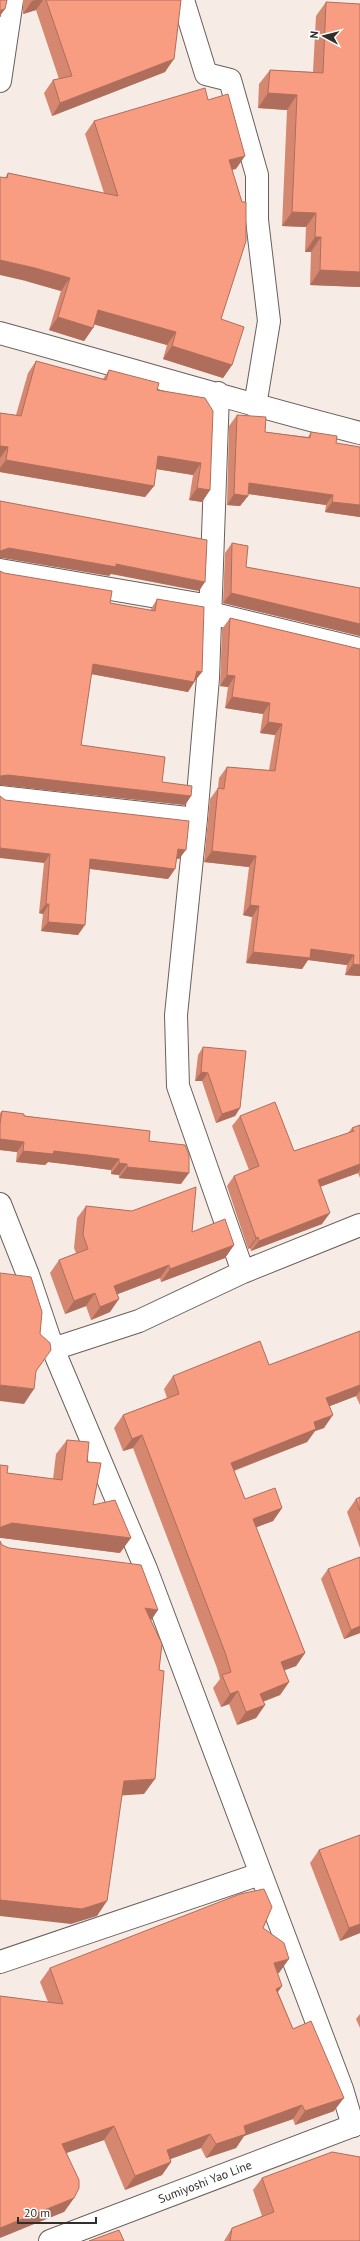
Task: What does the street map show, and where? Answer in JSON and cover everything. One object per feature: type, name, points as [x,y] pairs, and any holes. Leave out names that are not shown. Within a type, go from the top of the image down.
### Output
[{"type":"street","points":[[0,81],[12,0]]},
{"type":"street","points":[[183,0],[206,74],[230,80],[257,175],[257,220],[269,321],[255,406]]},
{"type":"street","points":[[0,332],[218,393],[255,406],[360,433]]},
{"type":"street","points":[[218,393],[208,678],[196,819],[176,1015],[178,1086],[243,1272]]},
{"type":"street","points":[[0,570],[210,610],[360,649]]},
{"type":"street","points":[[0,797],[196,819]]},
{"type":"street","points":[[0,1204],[28,1274],[53,1349],[146,1569],[260,1874],[342,2089],[357,2124]]},
{"type":"street","points":[[53,1349],[139,1321],[243,1272],[360,1225]]},
{"type":"street","points":[[123,1566],[146,1569]]},
{"type":"street","points":[[0,1962],[260,1874]]},
{"type":"street","name":"Sumiyoshi Yao Line","points":[[50,2241],[357,2124]]},
{"type":"building","points":[[0,0],[7,0],[5,9],[1,10],[0,17]]},
{"type":"building","points":[[46,0],[181,0],[174,59],[60,103],[53,80],[72,76]]},
{"type":"building","points":[[326,2],[360,4],[360,272],[320,270],[321,237],[315,237],[316,213],[292,212],[297,95],[268,93],[270,70],[323,73]]},
{"type":"building","points":[[205,88],[208,100],[228,94],[245,156],[229,160],[242,202],[246,202],[246,241],[221,319],[244,327],[232,365],[172,346],[176,332],[98,310],[93,328],[58,317],[70,278],[0,260],[0,177],[7,178],[8,173],[118,196],[94,121]]},
{"type":"building","points":[[36,361],[106,380],[109,370],[159,383],[157,390],[205,398],[213,411],[210,490],[197,488],[201,463],[158,456],[154,486],[6,460],[8,447],[0,446],[0,413],[21,416]]},
{"type":"building","points":[[237,415],[266,417],[265,432],[310,438],[311,432],[337,436],[336,443],[360,447],[360,505],[332,502],[333,495],[249,483],[248,496],[234,494]]},
{"type":"building","points":[[0,501],[207,540],[205,582],[116,564],[116,567],[9,548],[0,551]]},
{"type":"building","points":[[232,543],[248,546],[246,567],[360,588],[360,624],[231,593]]},
{"type":"building","points":[[0,571],[4,573],[112,591],[110,603],[155,611],[157,599],[204,607],[202,672],[197,671],[194,682],[93,664],[81,745],[165,757],[162,782],[192,786],[191,796],[8,775],[1,776],[0,778]]},
{"type":"building","points":[[230,618],[360,649],[360,965],[353,964],[354,955],[311,949],[310,958],[253,952],[259,906],[250,905],[256,856],[212,851],[218,788],[224,789],[227,767],[275,771],[282,724],[268,722],[270,703],[232,697],[235,676],[227,675]]},
{"type":"building","points":[[0,796],[5,800],[189,821],[186,850],[178,849],[175,869],[90,859],[85,925],[48,922],[49,904],[46,904],[50,854],[0,848]]},
{"type":"building","points":[[203,1047],[246,1051],[240,1108],[222,1114],[208,1073],[201,1072]]},
{"type":"building","points":[[275,1102],[294,1151],[354,1131],[352,1128],[360,1125],[360,1164],[318,1180],[330,1213],[259,1241],[258,1237],[256,1238],[234,1176],[259,1166],[240,1116]]},
{"type":"building","points":[[2,1111],[24,1114],[24,1116],[150,1131],[149,1141],[185,1145],[189,1155],[189,1173],[127,1167],[127,1164],[119,1163],[119,1159],[54,1151],[53,1154],[23,1151],[24,1142],[0,1139]]},
{"type":"building","points":[[196,1187],[192,1232],[225,1219],[234,1245],[170,1269],[169,1265],[114,1286],[119,1299],[100,1307],[95,1293],[74,1301],[59,1260],[88,1249],[83,1235],[86,1206],[132,1211]]},
{"type":"building","points":[[0,1273],[31,1277],[42,1312],[40,1334],[50,1343],[51,1350],[36,1371],[34,1389],[0,1385]]},
{"type":"building","points":[[360,1331],[360,1385],[326,1398],[333,1415],[314,1422],[316,1429],[231,1463],[245,1499],[275,1488],[282,1508],[253,1519],[305,1653],[281,1662],[289,1682],[260,1694],[265,1705],[246,1712],[238,1691],[230,1694],[222,1675],[231,1672],[226,1655],[142,1435],[132,1439],[123,1415],[179,1394],[173,1376],[260,1341],[269,1365]]},
{"type":"building","points":[[67,1440],[89,1442],[87,1462],[101,1463],[93,1505],[115,1500],[131,1538],[12,1523],[1,1527],[0,1529],[0,1465],[8,1466],[7,1473],[62,1480]]},
{"type":"building","points":[[360,1497],[360,1511],[356,1499]]},
{"type":"building","points":[[0,1541],[2,1545],[9,1548],[141,1565],[158,1610],[145,1608],[162,1644],[159,1670],[164,1671],[155,1779],[124,1781],[107,1901],[82,1909],[0,1900]]},
{"type":"building","points":[[360,1557],[360,1626],[351,1630],[328,1569]]},
{"type":"building","points":[[360,1835],[360,1924],[349,1928],[319,1850]]},
{"type":"building","points":[[264,1889],[272,1907],[263,1928],[284,1943],[289,1959],[274,1963],[282,1986],[276,1989],[293,2029],[311,2021],[344,2098],[305,2111],[302,2105],[244,2126],[246,2134],[216,2144],[210,2134],[167,2150],[171,2162],[135,2176],[114,2126],[62,2144],[79,2180],[79,2188],[74,2198],[0,2228],[0,1996],[63,2004],[50,1968],[240,1894]]},
{"type":"building","points":[[332,2152],[360,2157],[360,2241],[230,2241],[232,2228],[274,2212],[262,2178]]},
{"type":"building","points":[[119,2230],[124,2241],[89,2241]]}]
